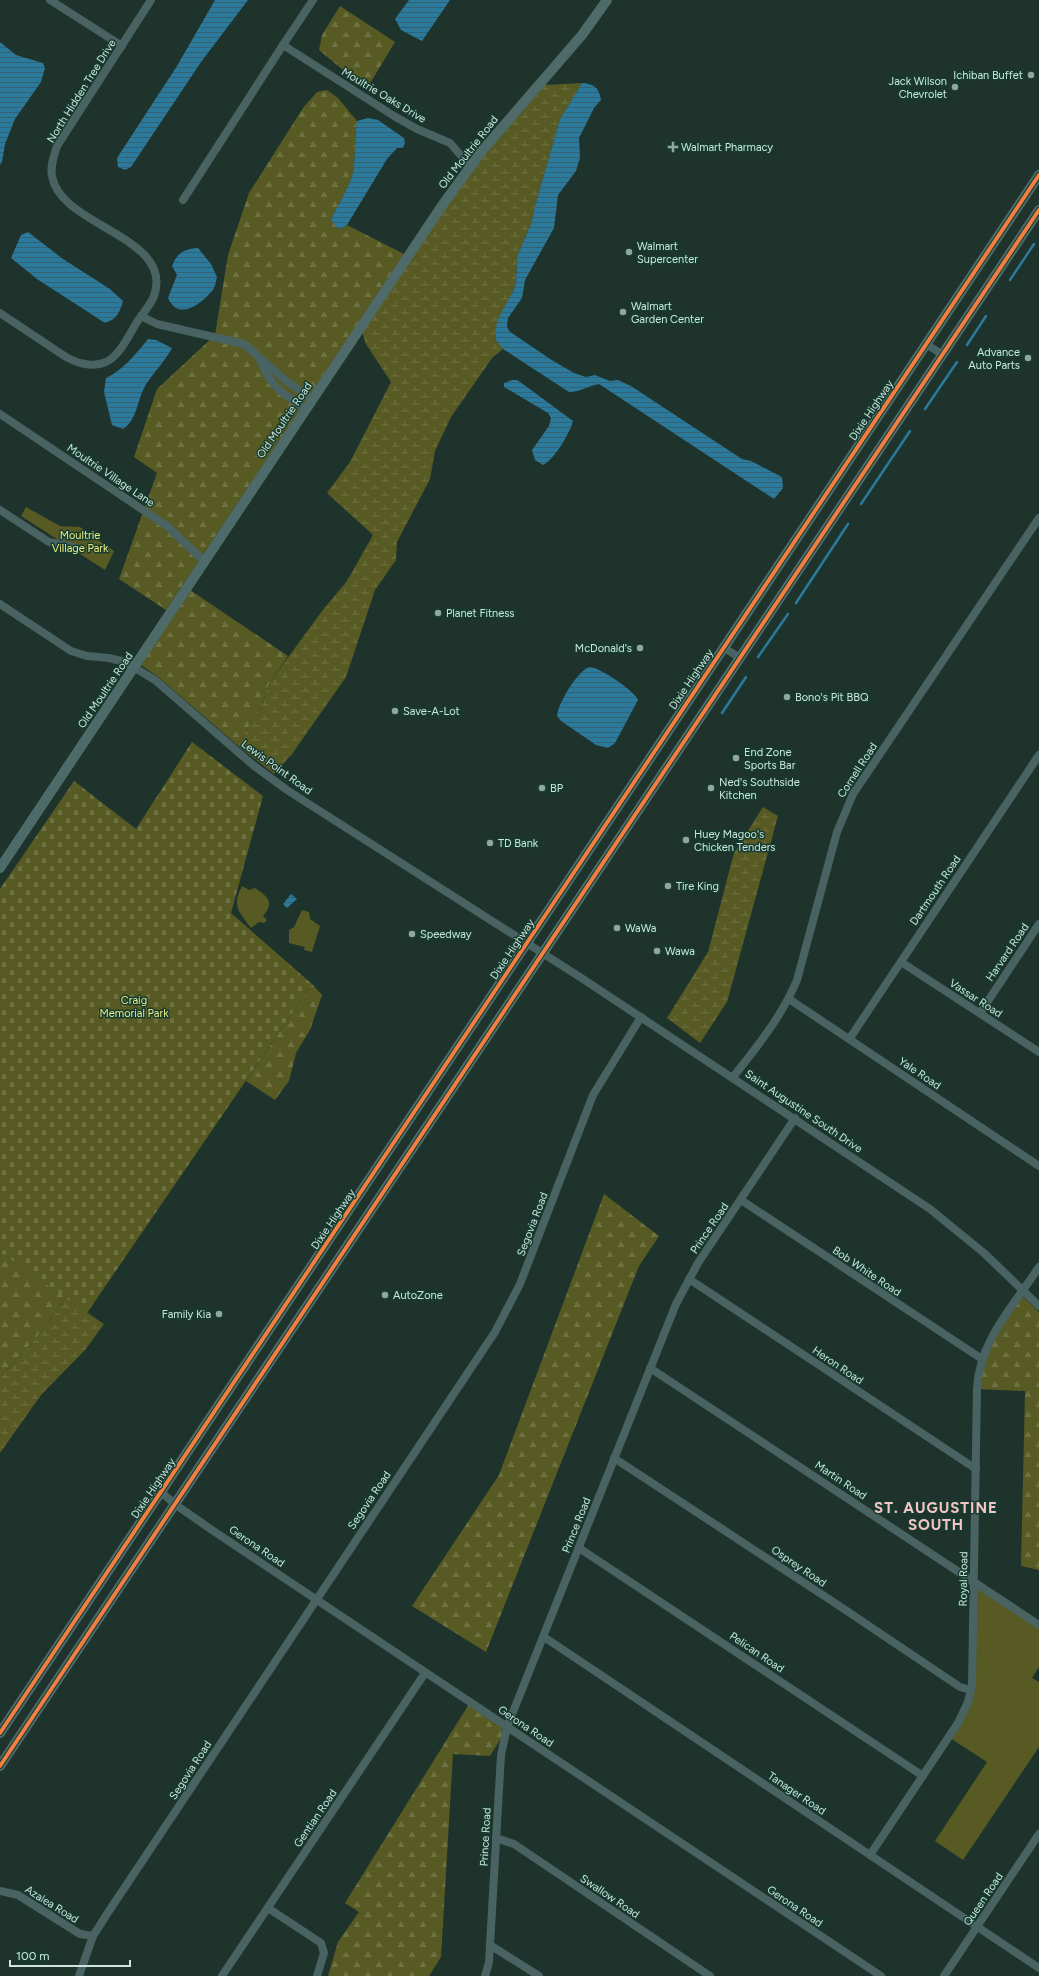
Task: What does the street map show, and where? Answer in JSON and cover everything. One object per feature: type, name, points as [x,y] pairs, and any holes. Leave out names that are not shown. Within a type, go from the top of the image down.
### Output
[{"type":"main road","name":"Old Moultrie Road","points":[[0,868],[440,207],[470,166],[582,35],[607,0]]},
{"type":"main road","name":"Dixie Highway","points":[[0,1733],[926,344],[1038,180]]},
{"type":"main road","points":[[0,1766],[176,1505],[1039,210]]},
{"type":"main road","points":[[335,1232],[351,1242]]},
{"type":"main road","points":[[50,1658],[64,1669]]},
{"type":"street","points":[[50,0],[122,46]]},
{"type":"street","name":"North Hidden Tree Drive","points":[[0,313],[70,359],[89,365],[108,361],[118,351],[153,297],[156,284],[153,264],[141,252],[69,203],[55,187],[52,176],[52,162],[57,146],[152,0]]},
{"type":"street","points":[[183,200],[313,0]]},
{"type":"street","name":"Moultrie Oaks Drive","points":[[283,45],[405,123],[450,143],[470,166]]},
{"type":"street","points":[[141,316],[158,324],[244,344],[285,380],[312,399]]},
{"type":"street","points":[[926,344],[943,355]]},
{"type":"street","points":[[260,359],[268,379],[278,390],[306,409]]},
{"type":"street","name":"Moultrie Village Lane","points":[[0,414],[167,526],[204,561]]},
{"type":"street","points":[[0,510],[49,542],[74,547]]},
{"type":"street","name":"Cornell Road","points":[[733,1077],[773,1024],[789,999],[797,980],[837,832],[853,794],[1039,518]]},
{"type":"street","name":"Lewis Point Road","points":[[0,604],[71,650],[87,656],[116,659],[134,666],[155,680],[253,765],[287,790],[543,953]]},
{"type":"street","points":[[723,648],[740,658]]},
{"type":"street","name":"Dartmouth Road","points":[[850,1038],[1039,755]]},
{"type":"street","name":"Harvard Road","points":[[980,1013],[1039,924]]},
{"type":"street","name":"Saint Augustine South Drive","points":[[543,953],[641,1016],[930,1209],[984,1253],[1039,1306]]},
{"type":"street","name":"Vassar Road","points":[[901,962],[1039,1052]]},
{"type":"street","name":"Yale Road","points":[[789,999],[850,1038],[1039,1166]]},
{"type":"street","name":"Segovia Road","points":[[79,1976],[93,1936],[316,1598],[495,1332],[520,1284],[593,1095],[641,1016]]},
{"type":"street","name":"Prince Road","points":[[485,1976],[490,1944],[501,1755],[507,1727],[676,1304],[689,1278],[795,1118]]},
{"type":"street","name":"Bob White Road","points":[[741,1200],[982,1359]]},
{"type":"street","name":"Royal Road","points":[[870,1855],[958,1723],[968,1702],[971,1690],[978,1381],[982,1359],[992,1336],[1039,1267]]},
{"type":"street","name":"Heron Road","points":[[689,1278],[976,1468]]},
{"type":"street","name":"Martin Road","points":[[650,1368],[1039,1625]]},
{"type":"street","name":"Osprey Road","points":[[614,1458],[811,1587],[960,1688],[971,1690]]},
{"type":"street","name":"Gerona Road","points":[[161,1492],[176,1505],[316,1598],[425,1673],[880,1976]]},
{"type":"street","name":"Pelican Road","points":[[579,1548],[923,1776]]},
{"type":"street","name":"Tanager Road","points":[[544,1637],[1039,1968]]},
{"type":"street","name":"Gentian Road","points":[[222,1976],[425,1673]]},
{"type":"street","name":"Queen Road","points":[[944,1976],[1039,1834]]},
{"type":"street","name":"Swallow Road","points":[[496,1838],[514,1844],[710,1976]]},
{"type":"street","name":"Azalea Road","points":[[0,1891],[18,1895],[80,1934],[93,1936]]},
{"type":"street","points":[[268,1908],[321,1943],[324,1953],[317,1976]]},
{"type":"street","points":[[490,1944],[539,1976]]},
{"type":"green space","points":[[340,6],[395,42],[369,85],[360,84],[319,50],[322,35]]},
{"type":"green space","points":[[582,83],[560,119],[531,224],[517,257],[516,283],[495,332],[496,340],[503,349],[492,358],[451,417],[435,451],[430,479],[397,542],[396,560],[375,590],[346,677],[292,754],[274,774],[237,745],[260,709],[270,682],[322,611],[347,581],[373,535],[327,493],[350,462],[391,382],[366,344],[362,332],[444,209],[484,155],[545,85]]},
{"type":"green space","points":[[327,90],[338,98],[357,121],[354,168],[348,187],[331,219],[340,229],[347,225],[404,254],[166,610],[119,579],[157,473],[134,457],[157,389],[215,335],[228,255],[249,193],[303,108],[317,92]]},
{"type":"green space","name":"Moultrie Village Park","points":[[26,507],[60,526],[80,527],[114,551],[105,570],[21,516]]},
{"type":"green space","points":[[190,590],[288,656],[270,682],[260,709],[237,745],[157,676],[141,665]]},
{"type":"green space","name":"Craig Memorial Park","points":[[192,742],[263,796],[231,913],[312,984],[87,1313],[0,1252],[0,889],[74,781],[136,829]]},
{"type":"green space","points":[[763,807],[778,816],[727,1002],[700,1043],[667,1018],[708,952],[734,853]]},
{"type":"green space","points":[[242,886],[249,890],[255,888],[268,900],[269,907],[263,916],[267,920],[264,923],[259,922],[251,928],[240,912],[237,899]]},
{"type":"green space","points":[[302,910],[309,912],[310,919],[320,926],[312,952],[304,950],[305,947],[289,943],[289,930],[294,927]]},
{"type":"green space","points":[[312,984],[322,995],[310,1030],[296,1053],[289,1081],[275,1100],[246,1081]]},
{"type":"green space","points":[[604,1194],[659,1236],[639,1266],[486,1652],[412,1606],[499,1475]]},
{"type":"green space","points":[[0,1252],[66,1298],[37,1337],[0,1377]]},
{"type":"green space","points":[[1020,1294],[1039,1312],[1039,1570],[1021,1566],[1025,1391],[976,1389],[981,1357]]},
{"type":"green space","points":[[66,1298],[104,1324],[85,1350],[41,1395],[0,1453],[0,1377],[37,1337]]},
{"type":"green space","points":[[973,1584],[1039,1624],[1039,1667],[1032,1678],[1039,1682],[1039,1747],[963,1860],[935,1841],[987,1762],[950,1738],[969,1692]]},
{"type":"green space","points":[[469,1704],[508,1727],[490,1756],[453,1754],[441,1957],[429,1976],[328,1976],[338,1942],[359,1912],[345,1903]]},
{"type":"water","points":[[215,0],[248,0],[201,62],[131,167],[125,170],[118,167],[117,158],[177,66]]},
{"type":"water","points":[[409,0],[450,0],[422,41],[401,30],[395,19]]},
{"type":"water","points":[[0,42],[16,55],[43,63],[45,68],[41,82],[15,119],[5,144],[2,162],[0,165]]},
{"type":"water","points":[[582,83],[590,84],[596,87],[601,100],[594,108],[579,138],[580,158],[576,171],[558,195],[554,228],[525,280],[522,298],[508,318],[507,326],[509,331],[550,359],[574,373],[586,377],[595,375],[610,381],[618,380],[631,386],[742,459],[751,461],[782,477],[783,488],[774,499],[599,384],[569,392],[503,349],[496,340],[495,332],[498,319],[516,283],[517,257],[531,224],[560,119]]},
{"type":"water","points":[[368,118],[378,120],[404,138],[405,143],[403,148],[397,148],[387,159],[347,225],[340,229],[336,227],[331,219],[348,187],[354,168],[357,121]]},
{"type":"water","points":[[28,232],[63,259],[110,289],[123,301],[119,312],[115,317],[105,323],[37,279],[11,258],[21,235]]},
{"type":"water","points":[[198,248],[211,264],[217,277],[215,286],[207,296],[195,305],[183,310],[177,309],[172,305],[168,298],[177,275],[172,266],[176,258],[182,252],[189,249]]},
{"type":"water","points":[[148,339],[156,340],[172,348],[147,383],[132,420],[123,429],[112,425],[104,392],[106,378],[124,366]]},
{"type":"water","points":[[517,380],[523,384],[573,421],[561,446],[552,458],[543,465],[535,460],[532,450],[549,426],[551,418],[548,413],[504,387],[504,383]]},
{"type":"water","points":[[589,667],[600,670],[616,680],[630,691],[638,700],[615,743],[608,748],[596,745],[561,721],[557,716],[564,696],[569,688],[579,675]]},
{"type":"water","points":[[291,894],[297,899],[287,908],[283,904]]},
{"type":"waterway","points":[[1010,280],[1034,244]]},
{"type":"waterway","points":[[967,345],[986,316]]},
{"type":"waterway","points":[[925,409],[957,362]]},
{"type":"waterway","points":[[861,504],[910,431]]},
{"type":"waterway","points":[[796,603],[848,524]]},
{"type":"waterway","points":[[758,657],[788,614]]},
{"type":"waterway","points":[[722,713],[746,677]]},
{"type":"cycle path","points":[[0,1733],[1039,175]]},
{"type":"cycle path","points":[[0,1766],[1039,210]]},
{"type":"place","name":"Ichiban Buffet","points":[[1031,75]]},
{"type":"place","name":"Jack Wilson Chevrolet","points":[[955,87]]},
{"type":"place","name":"Walmart Pharmacy","points":[[673,147]]},
{"type":"place","name":"Walmart Supercenter","points":[[629,252]]},
{"type":"place","name":"Walmart Garden Center","points":[[623,312]]},
{"type":"place","name":"Advance Auto Parts","points":[[1028,358]]},
{"type":"place","name":"Planet Fitness","points":[[438,613]]},
{"type":"place","name":"McDonald's","points":[[640,648]]},
{"type":"place","name":"Bono's Pit BBQ","points":[[787,697]]},
{"type":"place","name":"Save-A-Lot","points":[[395,711]]},
{"type":"place","name":"End Zone Sports Bar","points":[[736,758]]},
{"type":"place","name":"BP","points":[[542,788]]},
{"type":"place","name":"Ned's Southside Kitchen","points":[[711,788]]},
{"type":"place","name":"Huey Magoo's Chicken Tenders","points":[[686,840]]},
{"type":"place","name":"TD Bank","points":[[490,843]]},
{"type":"place","name":"Tire King","points":[[668,886]]},
{"type":"place","name":"WaWa","points":[[617,928]]},
{"type":"place","name":"Speedway","points":[[412,934]]},
{"type":"place","name":"Wawa","points":[[657,951]]},
{"type":"place","name":"AutoZone","points":[[385,1295]]},
{"type":"place","name":"Family Kia","points":[[219,1314]]},
{"type":"district","name":"ST. AUGUSTINE SOUTH","points":[[936,1516]]}]
